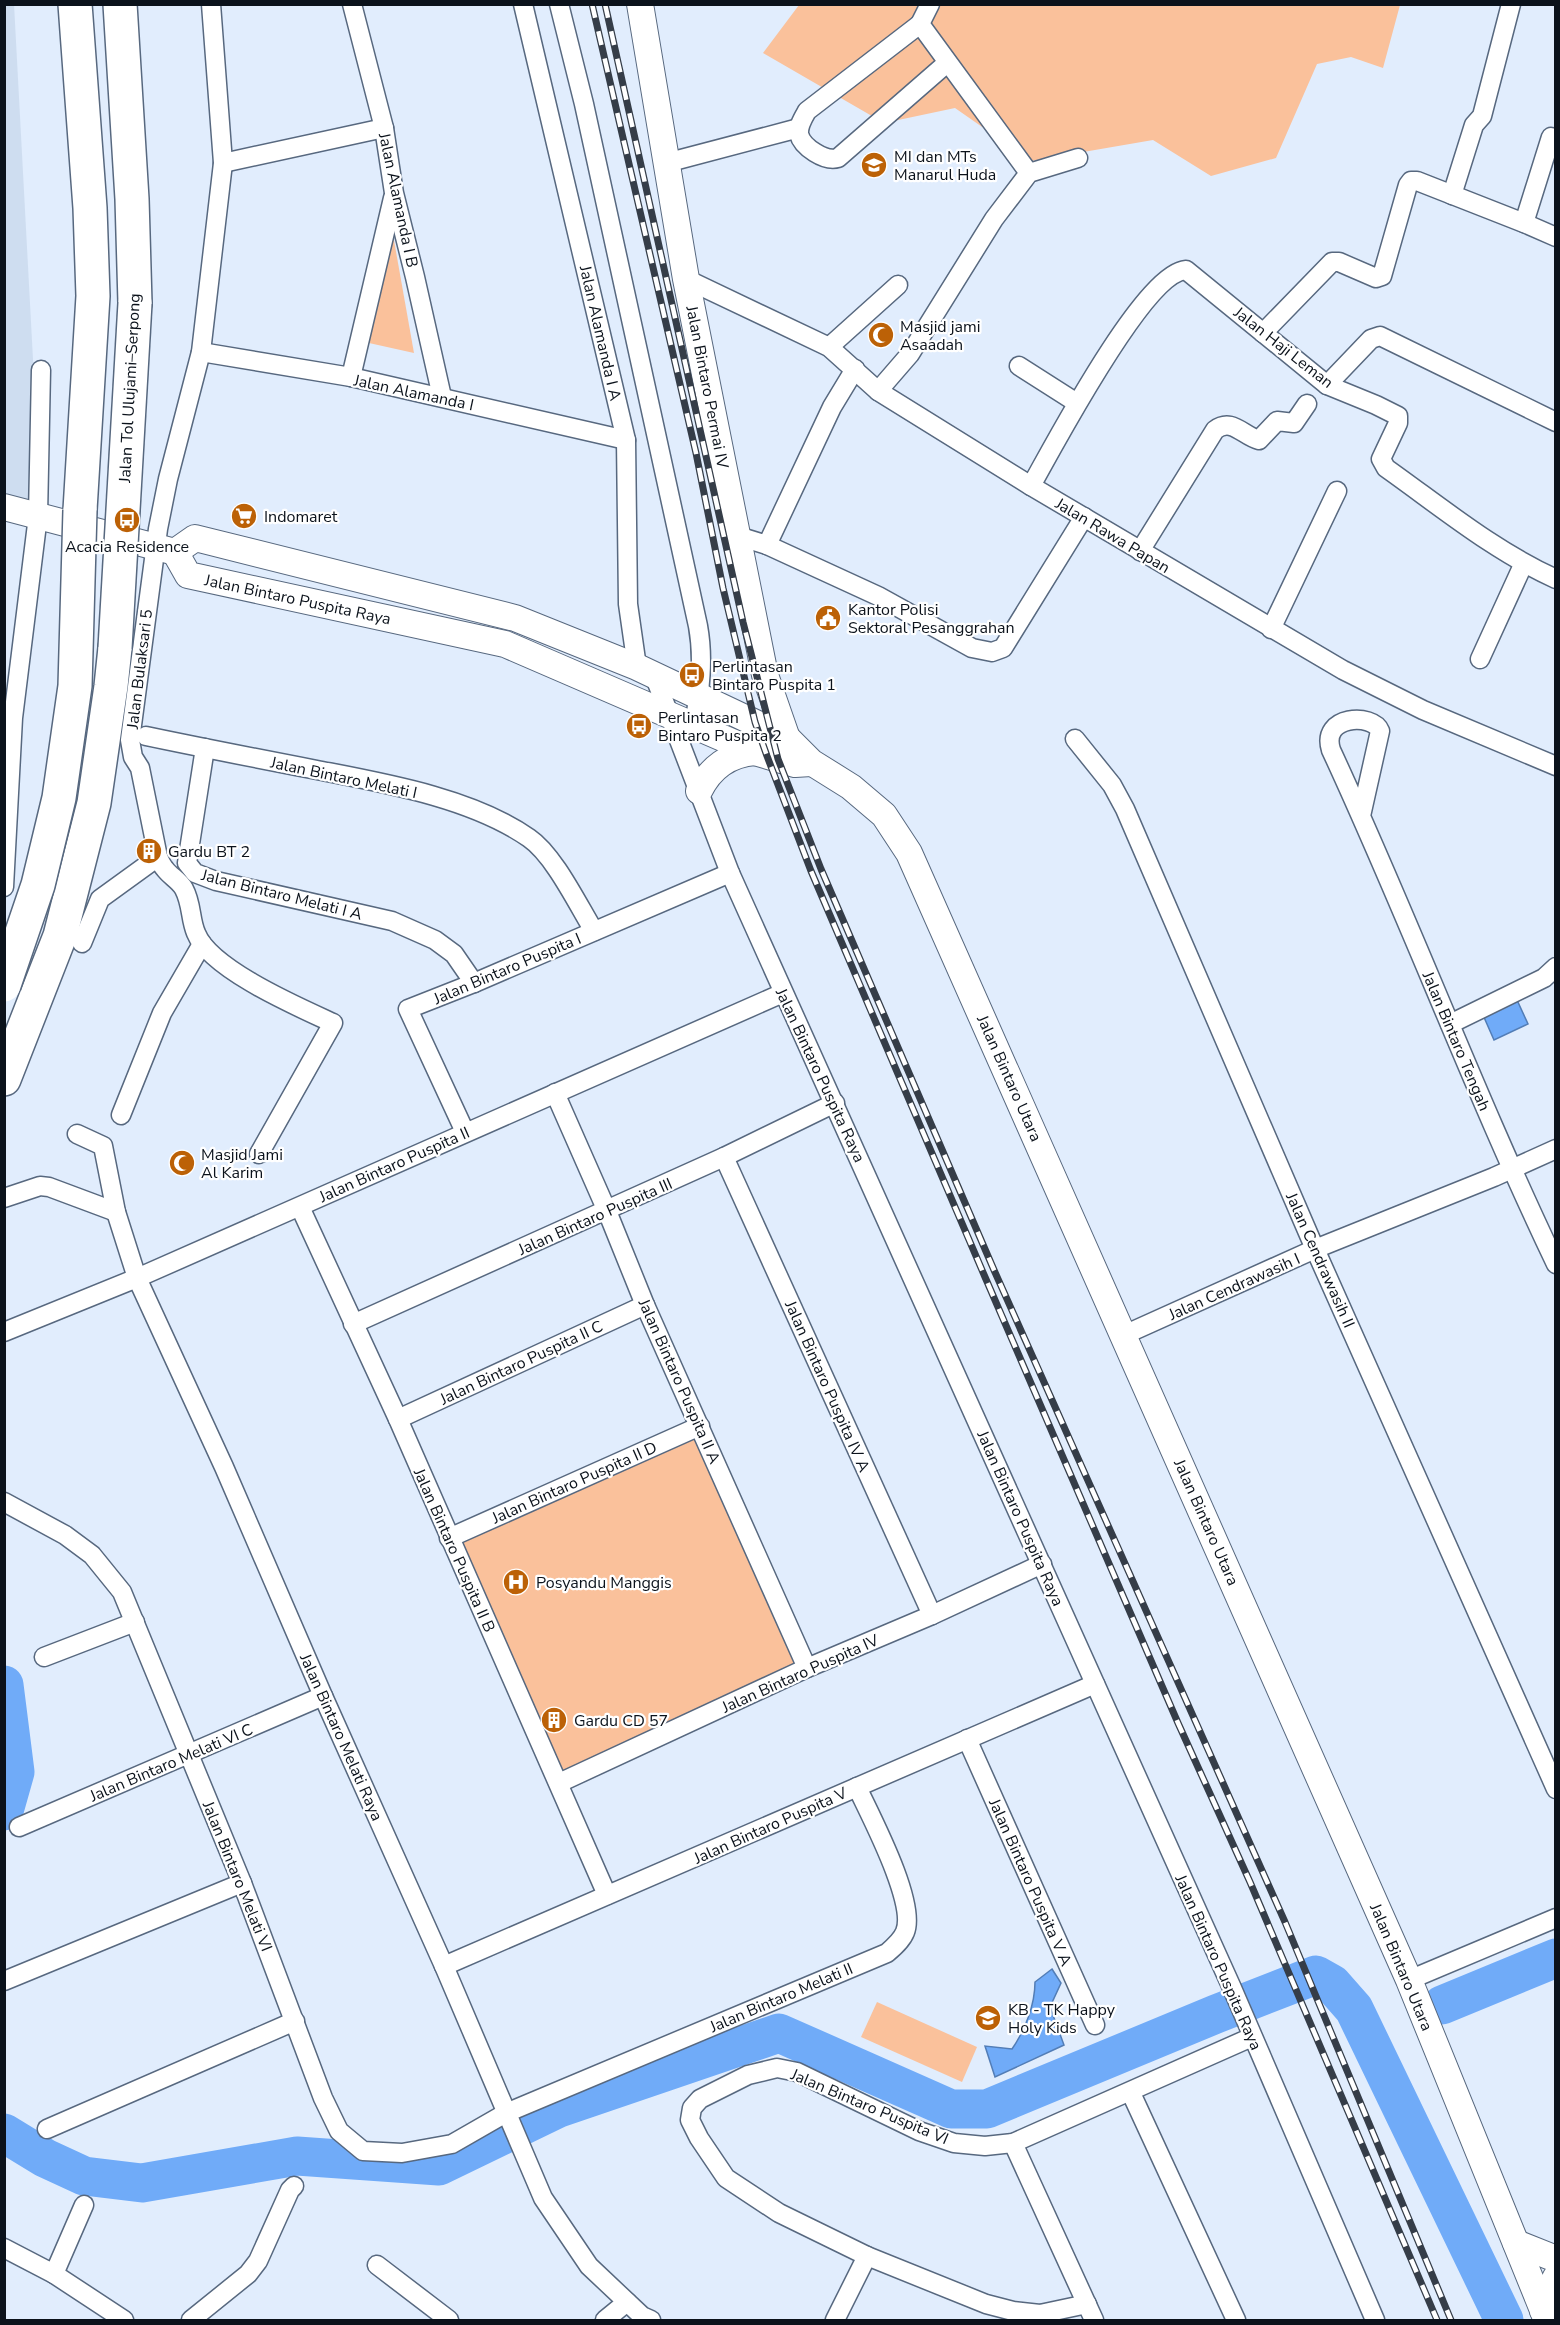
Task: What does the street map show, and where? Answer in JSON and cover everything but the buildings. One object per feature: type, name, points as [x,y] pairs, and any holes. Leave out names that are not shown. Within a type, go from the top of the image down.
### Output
[{"type":"highway","points":[[4,985],[38,885],[56,809],[75,686],[80,510],[93,296],[90,208],[75,4]]},
{"type":"highway","name":"Jalan Tol Ulujami–Serpong","points":[[4,1079],[12,1065],[60,936],[94,803],[111,687],[135,303],[132,199],[120,4]]},
{"type":"main road","name":"Jalan Bintaro Permai IV","points":[[640,4],[686,279],[765,675],[788,739],[803,763]]},
{"type":"main road","points":[[4,507],[165,550]]},
{"type":"main road","name":"Jalan Bintaro Puspita Raya","points":[[788,739],[645,671],[493,611],[366,582],[195,538],[165,550],[188,575],[505,644],[750,750],[803,763]]},
{"type":"main road","points":[[698,788],[724,761],[750,750]]},
{"type":"main road","name":"Jalan Bintaro Utara","points":[[803,763],[851,787],[884,815],[909,853],[1409,1980],[1545,2316]]},
{"type":"main road","points":[[1515,2243],[1556,2259]]},
{"type":"main road","points":[[1545,2316],[1546,2296],[1556,2277]]},
{"type":"street","points":[[165,550],[168,479],[201,352],[223,163],[210,4]]},
{"type":"street","name":"Jalan Alamanda I B","points":[[352,4],[384,128],[394,193],[442,397]]},
{"type":"street","name":"Jalan Alamanda I A","points":[[523,4],[626,440],[628,604],[645,671]]},
{"type":"street","points":[[559,4],[584,104],[698,626],[701,655],[699,697],[694,724]]},
{"type":"street","points":[[1452,195],[1474,125],[1482,116],[1511,4]]},
{"type":"street","points":[[934,5],[920,24],[807,111],[799,128],[799,136],[806,145],[825,158],[832,160],[838,158],[947,63]]},
{"type":"street","points":[[920,24],[1029,173]]},
{"type":"street","points":[[223,163],[384,128]]},
{"type":"street","points":[[666,163],[799,128]]},
{"type":"street","points":[[1524,223],[1551,137]]},
{"type":"street","points":[[878,392],[910,354],[994,219],[1029,173],[1078,158]]},
{"type":"street","points":[[1263,333],[1332,262],[1339,262],[1376,278],[1382,276],[1411,181],[1556,237]]},
{"type":"street","points":[[351,377],[394,193]]},
{"type":"street","name":"Jalan Haji Leman","points":[[1030,486],[1077,403],[1142,303],[1164,281],[1180,271],[1190,272],[1327,385],[1398,416],[1398,423],[1381,459],[1386,468],[1485,541],[1523,564],[1556,579]]},
{"type":"street","name":"Jalan Rawa Papan","points":[[686,279],[829,346],[878,392],[1030,486],[1343,670],[1423,710],[1556,766]]},
{"type":"street","points":[[829,346],[898,285]]},
{"type":"street","points":[[1327,385],[1371,339],[1380,336],[1556,422]]},
{"type":"street","name":"Jalan Alamanda I","points":[[201,352],[351,377],[626,440]]},
{"type":"street","points":[[1019,366],[1077,403]]},
{"type":"street","points":[[767,545],[832,407],[855,369]]},
{"type":"street","points":[[4,887],[14,718],[38,516],[41,370]]},
{"type":"street","points":[[1140,551],[1215,430],[1223,425],[1231,425],[1259,440],[1277,420],[1294,423],[1307,404]]},
{"type":"street","points":[[1271,629],[1337,491]]},
{"type":"street","points":[[738,536],[767,545],[878,596],[972,648],[992,652],[1003,648],[1084,517]]},
{"type":"street","name":"Jalan Bulaksari 5","points":[[165,550],[130,740],[133,757],[140,768],[158,857],[164,869],[183,886],[192,908],[195,932],[202,944],[224,964],[268,993],[333,1023],[259,1154]]},
{"type":"street","points":[[1480,659],[1523,564]]},
{"type":"street","name":"Jalan Bintaro Puspita Raya","points":[[645,671],[670,715],[730,873],[1232,1988],[1375,2320]]},
{"type":"street","name":"Jalan Bintaro Tengah","points":[[1361,816],[1380,731],[1373,723],[1348,721],[1338,723],[1331,729],[1328,741],[1510,1169],[1556,1264]]},
{"type":"street","name":"Jalan Bintaro Melati I","points":[[146,736],[392,785],[467,807],[502,822],[531,839],[558,870],[594,932]]},
{"type":"street","name":"Jalan Cendrawasih II","points":[[1075,739],[1112,785],[1125,809],[1315,1249],[1556,1789]]},
{"type":"street","name":"Jalan Bintaro Melati I A","points":[[205,748],[187,863],[195,873],[216,881],[392,921],[435,940],[454,954],[474,983]]},
{"type":"street","points":[[82,943],[99,899],[158,857]]},
{"type":"street","name":"Jalan Bintaro Puspita I","points":[[465,1132],[408,1009],[730,873]]},
{"type":"street","points":[[121,1115],[162,1013],[202,944]]},
{"type":"street","points":[[1450,1024],[1544,978],[1556,967]]},
{"type":"street","name":"Jalan Bintaro Puspita II","points":[[4,1332],[137,1278],[783,993]]},
{"type":"street","name":"Jalan Bintaro Puspita II A","points":[[555,1093],[645,1305],[807,1668]]},
{"type":"street","name":"Jalan Bintaro Puspita III","points":[[353,1324],[607,1211],[835,1103]]},
{"type":"street","name":"Jalan Bintaro Melati Raya","points":[[77,1134],[103,1146],[116,1212],[137,1278],[224,1467],[444,1966],[543,2198],[589,2266],[642,2316],[651,2320]]},
{"type":"street","name":"Jalan Cendrawasih I","points":[[1124,1335],[1315,1249],[1556,1149]]},
{"type":"street","name":"Jalan Bintaro Puspita IV A","points":[[724,1157],[932,1615]]},
{"type":"street","points":[[4,1198],[40,1186],[49,1187],[116,1212]]},
{"type":"street","name":"Jalan Bintaro Puspita II B","points":[[300,1207],[398,1419],[607,1896]]},
{"type":"street","name":"Jalan Bintaro Puspita II C","points":[[398,1419],[645,1305]]},
{"type":"street","name":"Jalan Bintaro Puspita II D","points":[[449,1538],[700,1426]]},
{"type":"street","name":"Jalan Bintaro Melati VI","points":[[5,1502],[65,1535],[92,1555],[122,1592],[242,1883],[323,2098],[339,2132],[363,2151],[402,2153],[452,2144],[508,2118]]},
{"type":"street","name":"Jalan Bintaro Puspita IV","points":[[558,1783],[807,1668],[932,1615],[1042,1564]]},
{"type":"street","points":[[44,1658],[135,1622]]},
{"type":"street","name":"Jalan Bintaro Puspita V","points":[[444,1966],[1095,1684]]},
{"type":"street","name":"Jalan Bintaro Melati VI C","points":[[19,1827],[323,1696]]},
{"type":"street","name":"Jalan Bintaro Puspita V A","points":[[967,1739],[1095,2025]]},
{"type":"street","name":"Jalan Bintaro Melati II","points":[[508,2118],[887,1953],[898,1943],[906,1931],[907,1917],[904,1900],[892,1863],[857,1787]]},
{"type":"street","points":[[4,1981],[242,1883]]},
{"type":"street","points":[[1409,1980],[1556,1918]]},
{"type":"street","points":[[47,2129],[295,2021]]},
{"type":"street","name":"Jalan Bintaro Puspita VI","points":[[867,2256],[778,2213],[726,2178],[690,2120],[692,2108],[700,2099],[748,2075],[777,2068],[796,2072],[918,2131],[954,2143],[985,2146],[1013,2143],[1131,2092],[1248,2029]]},
{"type":"street","points":[[1131,2092],[1236,2320]]},
{"type":"street","points":[[835,2320],[867,2256],[975,2300],[1013,2311],[1040,2314],[1091,2312],[1013,2143]]},
{"type":"street","points":[[191,2320],[248,2274],[258,2261],[290,2190],[294,2186]]},
{"type":"street","points":[[54,2274],[84,2205]]},
{"type":"street","points":[[4,2248],[54,2274],[124,2320]]},
{"type":"street","points":[[377,2265],[449,2320]]},
{"type":"street","points":[[605,2320],[627,2302]]},
{"type":"shaded area","points":[[14,4],[42,528],[5,520],[4,5]]},
{"type":"shaded area","points":[[799,5],[1400,5],[1383,68],[1351,57],[1317,64],[1276,158],[1211,176],[1153,140],[1031,161],[955,108],[884,123],[763,53]]},
{"type":"shaded area","points":[[387,201],[414,353],[351,339]]},
{"type":"shaded area","points":[[700,1426],[807,1668],[559,1783],[449,1538]]},
{"type":"shaded area","points":[[877,2002],[977,2047],[962,2082],[861,2037]]},
{"type":"water","points":[[1517,1000],[1528,1024],[1494,1040],[1483,1015]]},
{"type":"water","points":[[1052,1969],[1061,1983],[1050,2007],[1064,2045],[995,2077],[985,2046],[1012,2049],[1028,2017],[1035,1982]]},
{"type":"waterway","points":[[4,1685],[15,1772],[4,1811]]},
{"type":"waterway","points":[[1442,2005],[1556,1958]]},
{"type":"waterway","points":[[4,2133],[45,2158],[84,2176],[142,2183],[297,2156],[439,2166],[559,2108],[779,2033],[951,2109],[987,2109],[1316,1975],[1332,1984],[1354,2009],[1504,2320]]},
{"type":"railway","points":[[592,4],[696,453],[723,588],[755,722],[767,756],[811,871],[1178,1723],[1250,1882],[1437,2320]]},
{"type":"railway","points":[[605,4],[743,622],[778,759],[821,869],[994,1270],[1285,1922],[1451,2320]]},
{"type":"place","name":"MI dan MTs Manarul Huda","points":[[874,165]]},
{"type":"place","name":"Masjid jami Asaadah","points":[[881,335]]},
{"type":"place","name":"Indomaret","points":[[244,516]]},
{"type":"place","name":"Acacia Residence","points":[[127,520]]},
{"type":"place","name":"Kantor Polisi Sektoral Pesanggrahan","points":[[828,618]]},
{"type":"place","name":"Perlintasan Bintaro Puspita 1","points":[[692,675]]},
{"type":"place","name":"Perlintasan Bintaro Puspita 2","points":[[639,726]]},
{"type":"place","name":"Gardu BT 2","points":[[149,851]]},
{"type":"place","name":"Masjid Jami Al Karim","points":[[182,1163]]},
{"type":"place","name":"Posyandu Manggis","points":[[516,1582]]},
{"type":"place","name":"Gardu CD 57","points":[[554,1720]]},
{"type":"place","name":"KB - TK Happy Holy Kids","points":[[988,2018]]}]
